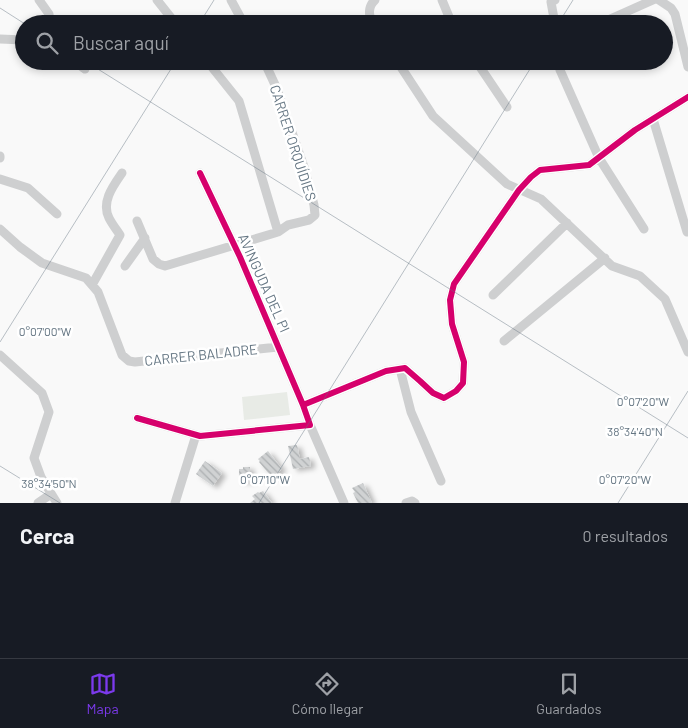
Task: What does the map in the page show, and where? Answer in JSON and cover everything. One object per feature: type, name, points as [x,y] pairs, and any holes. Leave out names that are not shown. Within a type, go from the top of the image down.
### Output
[{"type":"street","points":[[39,0],[49,15]]},
{"type":"street","points":[[157,0],[169,15]]},
{"type":"street","points":[[231,0],[239,15]]},
{"type":"street","points":[[370,15],[369,10],[375,0]]},
{"type":"street","points":[[442,0],[448,15]]},
{"type":"street","points":[[553,15],[551,2],[555,0]]},
{"type":"street","points":[[619,15],[653,0]]},
{"type":"street","points":[[660,0],[676,14],[688,67]]},
{"type":"street","points":[[0,39],[15,40]]},
{"type":"street","points":[[214,70],[239,101],[278,232]]},
{"type":"street","name":"CARRER ORQUÍDIES","points":[[268,70],[277,89],[304,167],[315,215],[309,220],[288,225],[278,232]]},
{"type":"street","points":[[403,70],[433,116],[508,184],[541,199],[612,266],[640,276],[665,300],[688,352]]},
{"type":"street","points":[[482,70],[507,107]]},
{"type":"street","points":[[560,70],[599,158],[644,229]]},
{"type":"street","points":[[303,405],[386,371],[405,368],[433,393],[444,398],[456,391],[463,383],[464,362],[452,324],[450,300],[454,284],[519,190],[540,170],[590,165],[635,130],[688,97]]},
{"type":"street","points":[[653,119],[687,232]]},
{"type":"street","name":"AVINGUDA DEL PI","points":[[200,172],[235,245],[310,425]]},
{"type":"street","points":[[0,229],[42,263],[89,282],[120,235],[108,217],[106,209],[110,193],[122,173]]},
{"type":"street","points":[[0,179],[28,188],[57,214]]},
{"type":"street","name":"AVINGUDA DEL PI","points":[[137,221],[153,259],[165,266],[278,232]]},
{"type":"street","points":[[493,295],[567,223]]},
{"type":"street","points":[[125,266],[145,238]]},
{"type":"street","points":[[504,341],[605,258]]},
{"type":"street","name":"CARRER BALADRE","points":[[89,282],[98,292],[122,355],[129,361],[135,362],[278,347]]},
{"type":"street","points":[[0,355],[42,393],[49,412],[34,458],[40,477],[57,503]]},
{"type":"street","points":[[400,369],[411,412],[441,481]]},
{"type":"street","points":[[137,418],[200,436],[310,425],[344,503]]},
{"type":"street","points":[[174,503],[196,435]]},
{"type":"street","points":[[38,503],[51,494]]},
{"type":"street","points":[[406,503],[412,501],[415,503]]},
{"type":"shaded area","points":[[287,392],[290,415],[244,420],[242,397]]},
{"type":"building","points":[[297,445],[300,459],[309,457],[311,466],[293,469],[288,446]]},
{"type":"building","points":[[268,451],[282,469],[272,477],[258,459]]},
{"type":"building","points":[[205,461],[222,473],[213,486],[196,474]]},
{"type":"building","points":[[243,467],[250,467],[250,481],[239,481],[239,469],[243,469]]},
{"type":"building","points":[[363,483],[372,503],[358,503],[353,493],[355,492],[352,488]]},
{"type":"building","points":[[263,491],[272,503],[250,503],[255,499],[252,496]]},
{"type":"cycle path","points":[[303,405],[386,371],[405,368],[433,393],[444,398],[456,391],[463,383],[464,362],[452,324],[450,300],[454,284],[519,190],[540,170],[589,165],[635,130],[688,97]]},
{"type":"cycle path","points":[[137,418],[200,436],[310,425],[240,257],[200,173]]}]
